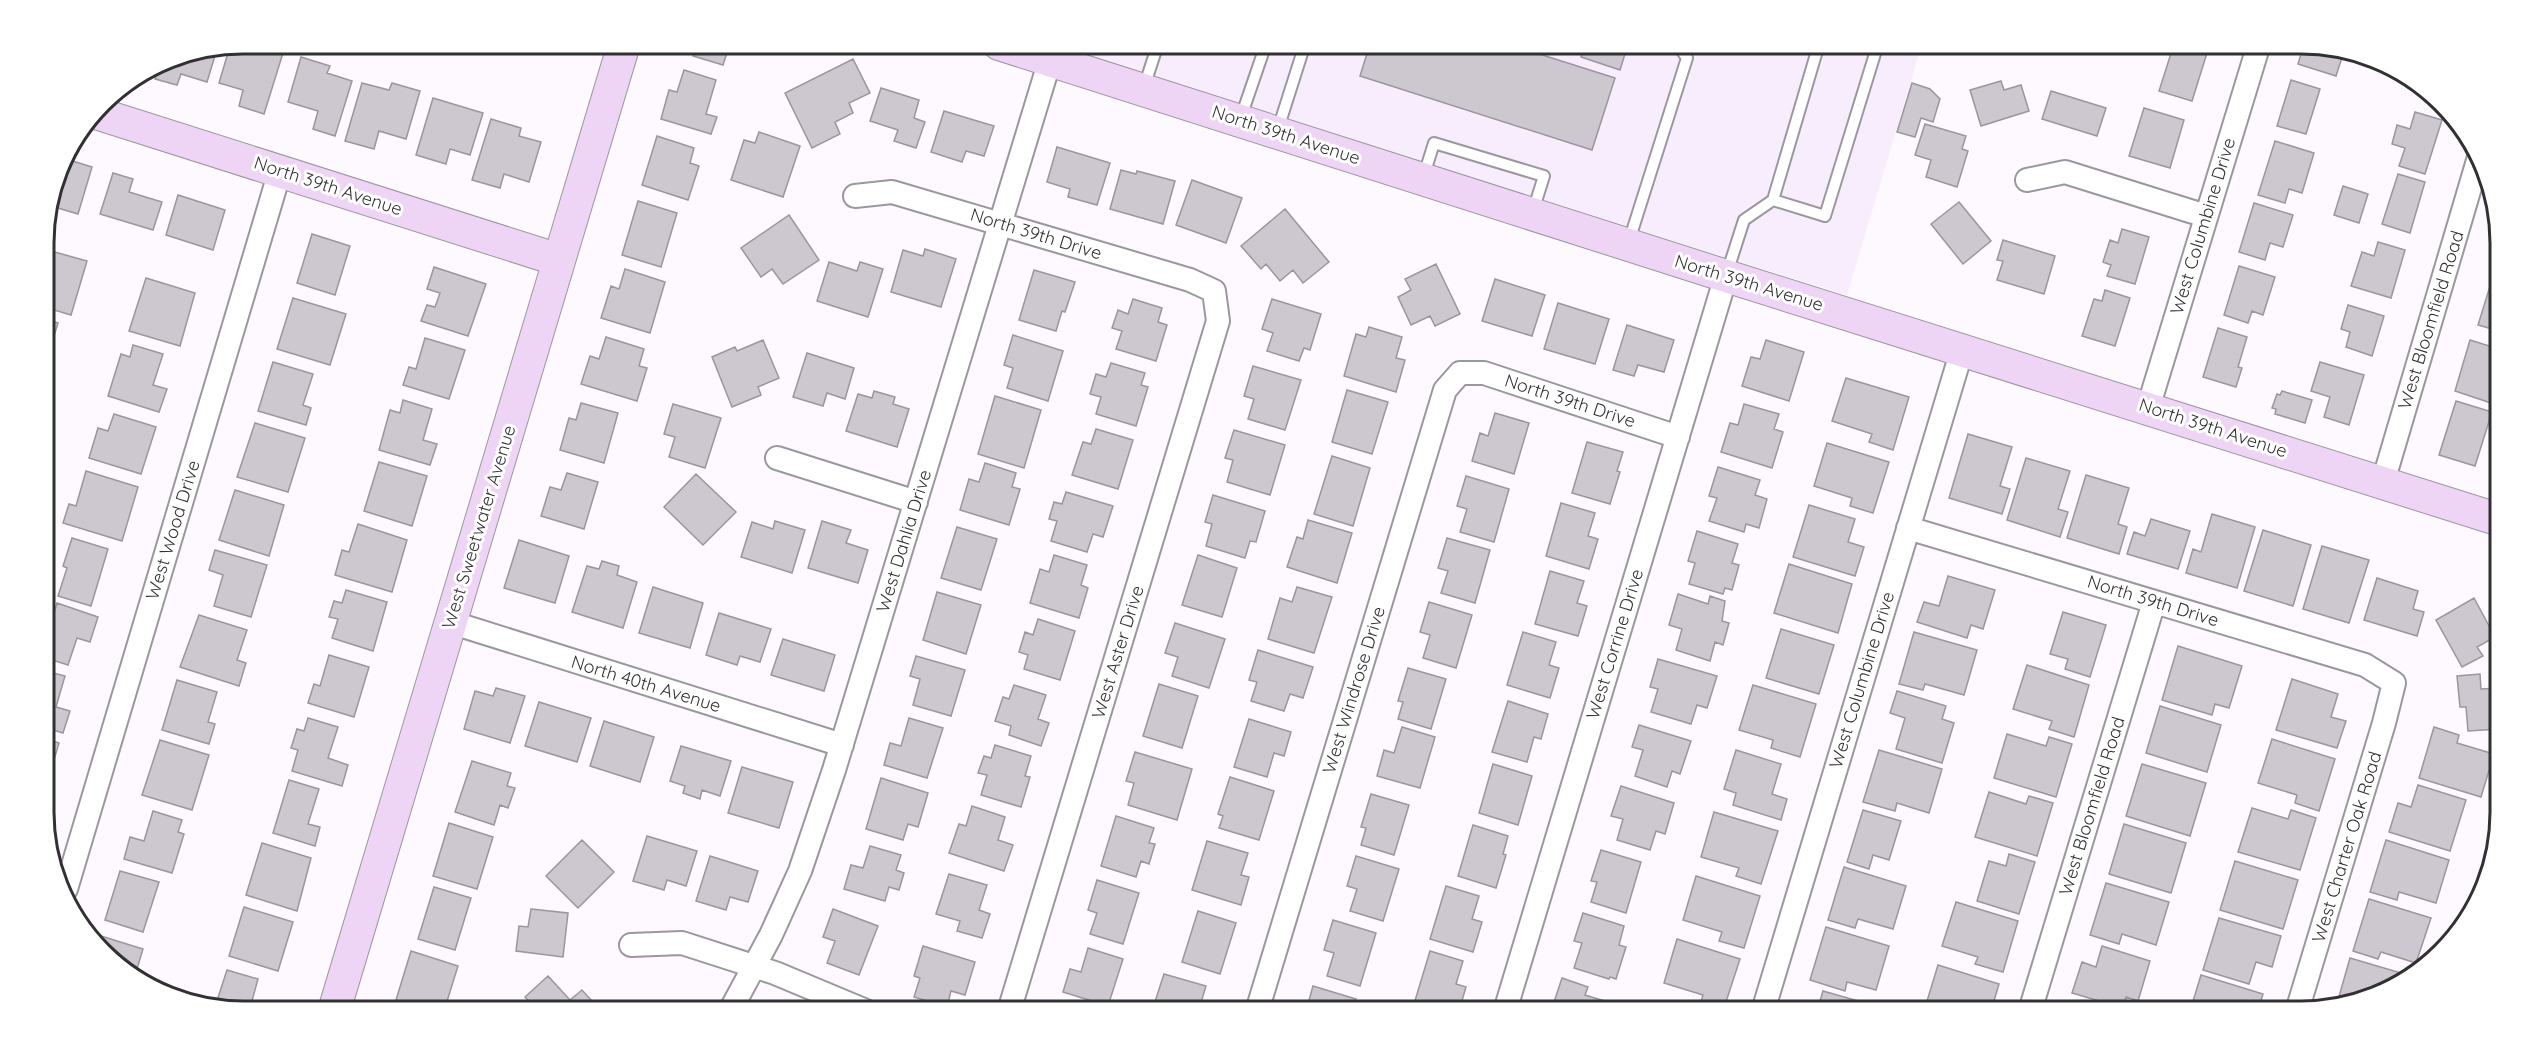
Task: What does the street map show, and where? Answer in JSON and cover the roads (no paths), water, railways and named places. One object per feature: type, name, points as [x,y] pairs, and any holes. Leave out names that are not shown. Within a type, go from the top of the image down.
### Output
[{"type":"street","name":"West Sweetwater Avenue","points":[[337,1001],[621,54]]},
{"type":"street","name":"North 39th Avenue","points":[[1031,54],[2490,517]]},
{"type":"street","name":"West Columbine Drive","points":[[2148,408],[2256,54]]},
{"type":"street","name":"West Dahlia Drive","points":[[736,1001],[755,966],[800,871],[842,745],[1050,60]]},
{"type":"street","name":"North 39th Avenue","points":[[104,115],[559,260]]},
{"type":"street","name":"West Bloomfield Road","points":[[2383,482],[2475,170]]},
{"type":"street","name":"West Wood Drive","points":[[68,882],[280,171]]},
{"type":"street","points":[[2026,180],[2065,172],[2206,216]]},
{"type":"street","name":"North 39th Drive","points":[[855,196],[892,192],[1190,280],[1214,291]]},
{"type":"street","name":"West Corrine Drive","points":[[1508,1001],[1726,276]]},
{"type":"street","name":"West Aster Drive","points":[[1012,1001],[1218,321],[1214,291]]},
{"type":"street","name":"West Columbine Drive","points":[[1765,1001],[1962,350]]},
{"type":"street","name":"North 39th Drive","points":[[1460,373],[1485,374],[1678,437]]},
{"type":"street","name":"West Windrose Drive","points":[[1260,1001],[1444,390],[1460,373]]},
{"type":"street","points":[[777,458],[916,502]]},
{"type":"street","name":"North 39th Drive","points":[[1908,528],[2365,665],[2394,683]]},
{"type":"street","name":"West Bloomfield Road","points":[[2033,1001],[2154,602]]},
{"type":"street","name":"North 40th Avenue","points":[[450,622],[842,745]]},
{"type":"street","name":"West Charter Oak Road","points":[[2300,1001],[2394,683]]},
{"type":"street","points":[[631,945],[682,943],[755,966],[841,1001]]},
{"type":"lane","points":[[1143,90],[1155,54]]},
{"type":"lane","points":[[1240,121],[1263,54]]},
{"type":"lane","points":[[1277,133],[1302,54]]},
{"type":"lane","points":[[1628,245],[1687,57],[1685,54]]},
{"type":"lane","points":[[1726,276],[1744,220],[1773,200],[1816,54]]},
{"type":"lane","points":[[1773,200],[1825,216],[1875,54]]}]
